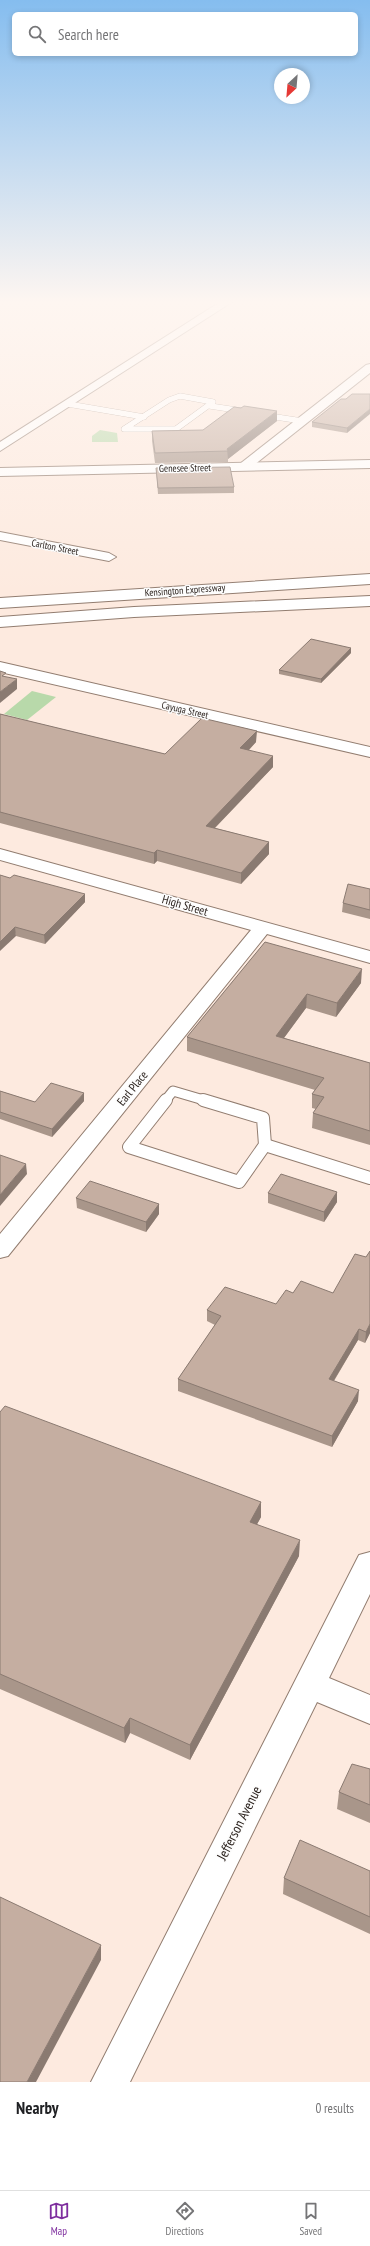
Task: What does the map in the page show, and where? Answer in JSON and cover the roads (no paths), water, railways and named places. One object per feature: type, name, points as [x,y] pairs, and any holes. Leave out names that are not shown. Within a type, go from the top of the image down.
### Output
[{"type":"main road","name":"Genesee Street","points":[[0,472],[370,464]]},
{"type":"main road","name":"Kensington Expressway","points":[[0,603],[370,579]]},
{"type":"main road","name":"Kensington Expressway","points":[[0,622],[134,612],[370,601]]},
{"type":"main road","points":[[134,612],[370,613]]},
{"type":"main road","name":"Jefferson Avenue","points":[[110,2082],[308,1684],[370,1564]]},
{"type":"main road","points":[[308,1684],[370,1710]]},
{"type":"street","points":[[0,447],[76,399]]},
{"type":"street","points":[[245,466],[330,399]]},
{"type":"street","name":"Carlton Street","points":[[0,536],[109,558]]},
{"type":"street","name":"Cayuga Street","points":[[0,667],[370,752]]},
{"type":"street","name":"High Street","points":[[0,854],[370,957]]},
{"type":"street","name":"Earl Place","points":[[0,1250],[263,927]]},
{"type":"lane","points":[[171,399],[124,429],[176,429],[210,406],[213,402],[197,399]]},
{"type":"lane","points":[[68,404],[144,417]]},
{"type":"lane","points":[[210,406],[302,421]]},
{"type":"lane","points":[[173,1091],[263,1118],[264,1145],[238,1182],[129,1147],[173,1091]]},
{"type":"lane","points":[[264,1145],[370,1178]]}]
